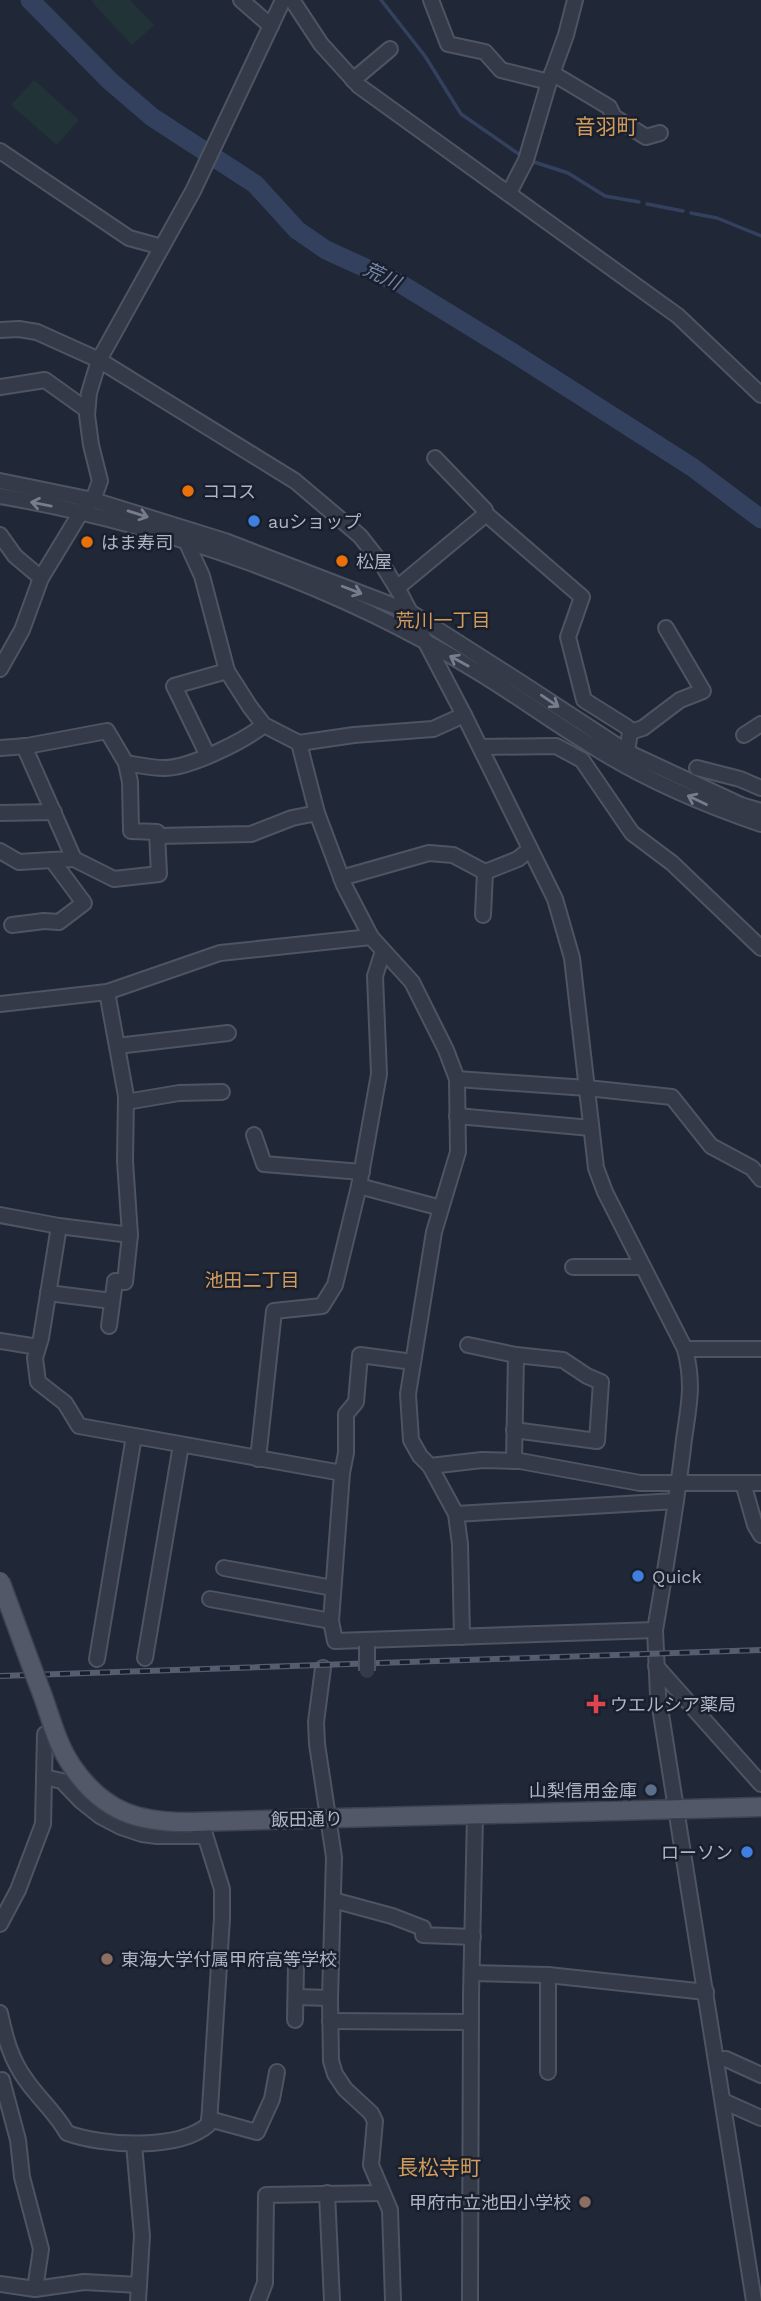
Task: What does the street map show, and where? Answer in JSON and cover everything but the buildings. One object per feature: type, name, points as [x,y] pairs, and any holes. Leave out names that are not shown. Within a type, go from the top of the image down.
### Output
[{"type":"main road","name":"飯田通り","points":[[0,1581],[71,1765],[104,1800],[139,1818],[199,1827],[330,1818],[761,1807]]},
{"type":"street","points":[[241,0],[270,28]]},
{"type":"street","points":[[0,669],[22,630],[41,578],[81,512],[93,500],[100,481],[91,445],[87,410],[99,360],[193,191],[283,0]]},
{"type":"street","points":[[292,0],[321,44],[353,80],[373,97],[678,316],[761,395]]},
{"type":"street","points":[[431,0],[447,44],[485,52],[501,70],[551,77],[609,107],[614,117],[646,137],[660,133]]},
{"type":"street","points":[[509,193],[526,160],[575,0]]},
{"type":"street","points":[[353,80],[390,48]]},
{"type":"street","points":[[0,151],[129,238],[164,242]]},
{"type":"street","points":[[0,330],[19,328],[37,332],[99,360],[295,481],[360,536],[397,588],[410,612],[555,899],[572,958],[596,1168],[605,1192],[685,1349],[692,1384],[680,1485],[655,1630],[656,1666],[658,1695],[723,2101],[756,2283],[754,2301]]},
{"type":"street","points":[[0,387],[45,380],[87,410]]},
{"type":"street","points":[[435,458],[486,514],[582,597],[568,637],[584,701],[627,727],[630,732],[626,752]]},
{"type":"street","points":[[0,475],[0,481],[93,500],[225,541],[410,612],[626,752],[741,805],[761,811]]},
{"type":"street","points":[[0,496],[81,512],[186,541],[349,604],[478,672],[590,745],[636,771],[721,811],[761,824]]},
{"type":"street","points":[[397,588],[486,514]]},
{"type":"street","points":[[0,535],[15,556],[41,578]]},
{"type":"street","points":[[186,541],[202,576],[218,643],[228,671],[264,725],[299,743],[354,735],[433,729],[464,715]]},
{"type":"street","points":[[630,732],[643,728],[680,700],[703,691],[666,628]]},
{"type":"street","points":[[208,756],[174,686],[228,671]]},
{"type":"street","points":[[744,735],[761,724]]},
{"type":"street","points":[[126,763],[164,768],[179,766],[208,756],[254,733],[264,725]]},
{"type":"street","points":[[0,748],[107,731],[126,763],[130,782],[131,831],[157,832],[159,874],[114,879],[74,859],[19,862],[0,851]]},
{"type":"street","points":[[299,743],[317,813],[341,878],[371,937],[412,982],[446,1050],[457,1079],[458,1152],[434,1232],[408,1394],[411,1440],[420,1456],[430,1465],[456,1514],[460,1544],[462,1637]]},
{"type":"street","points":[[580,759],[590,745]]},
{"type":"street","points":[[24,746],[74,859]]},
{"type":"street","points":[[480,747],[556,746],[580,759],[632,833],[672,863],[761,948]]},
{"type":"street","points":[[697,768],[740,779],[761,788]]},
{"type":"street","points":[[0,813],[54,812]]},
{"type":"street","points":[[157,836],[251,834],[292,818],[317,813]]},
{"type":"street","points":[[341,878],[429,853],[453,855],[485,872],[518,859],[530,849]]},
{"type":"street","points":[[12,925],[59,922],[83,903],[52,860]]},
{"type":"street","points":[[483,915],[485,872]]},
{"type":"street","points":[[0,1004],[107,992],[220,953],[371,937]]},
{"type":"street","points":[[258,1460],[274,1311],[322,1306],[335,1284],[360,1179],[379,1074],[375,976],[383,951]]},
{"type":"street","points":[[107,992],[126,1102],[125,1161],[130,1235],[125,1282],[115,1281],[109,1326]]},
{"type":"street","points":[[117,1046],[228,1033]]},
{"type":"street","points":[[457,1079],[671,1097],[711,1146],[752,1168],[761,1179]]},
{"type":"street","points":[[126,1102],[180,1093],[222,1092]]},
{"type":"street","points":[[457,1116],[591,1128]]},
{"type":"street","points":[[254,1135],[264,1164],[360,1179],[441,1208]]},
{"type":"street","points":[[0,1215],[130,1235]]},
{"type":"street","points":[[59,1226],[35,1358],[38,1382],[65,1404],[79,1426],[342,1473]]},
{"type":"street","points":[[573,1267],[643,1266]]},
{"type":"street","points":[[48,1293],[112,1301]]},
{"type":"street","points":[[0,1341],[38,1347]]},
{"type":"street","points":[[468,1345],[516,1355],[563,1360],[601,1382],[597,1441],[514,1430]]},
{"type":"street","points":[[685,1349],[761,1349]]},
{"type":"street","points":[[514,1461],[516,1355]]},
{"type":"street","points":[[413,1362],[360,1356],[356,1402],[346,1414],[346,1453],[342,1473],[331,1621],[335,1641],[655,1630]]},
{"type":"street","points":[[97,1659],[134,1436]]},
{"type":"street","points":[[145,1658],[181,1445]]},
{"type":"street","points":[[430,1465],[482,1460],[514,1461],[640,1483],[761,1483]]},
{"type":"street","points":[[743,1483],[755,1525],[761,1535]]},
{"type":"street","points":[[456,1514],[676,1501]]},
{"type":"street","points":[[224,1568],[333,1588]]},
{"type":"street","points":[[210,1599],[331,1621]]},
{"type":"street","points":[[367,1646],[368,1671]]},
{"type":"street","points":[[656,1666],[761,1784]]},
{"type":"street","points":[[323,1668],[316,1722],[334,1857],[331,2061],[335,2074],[345,2089],[371,2113],[374,2121],[371,2165],[390,2210],[393,2301]]},
{"type":"street","points":[[0,1924],[18,1890],[44,1824],[45,1734]]},
{"type":"street","points":[[0,2013],[6,2042],[24,2078],[58,2117],[67,2133],[80,2138],[134,2144],[185,2137],[200,2132],[209,2124],[222,1889],[199,1827],[157,1836],[142,1834],[100,1816],[80,1801],[62,1781],[44,1777]]},
{"type":"street","points":[[470,2301],[475,1816]]},
{"type":"street","points":[[333,1900],[392,1916],[423,1928],[423,1935],[472,1937]]},
{"type":"street","points":[[295,2020],[296,1965]]},
{"type":"street","points":[[472,1973],[548,1975],[706,1993]]},
{"type":"street","points":[[548,1975],[548,2072]]},
{"type":"street","points":[[296,1997],[330,1998]]},
{"type":"street","points":[[330,2021],[471,2022]]},
{"type":"street","points":[[717,2060],[726,2059],[761,2075]]},
{"type":"street","points":[[209,2119],[257,2132],[272,2099],[277,2072]]},
{"type":"street","points":[[24,2078],[1,2081],[18,2140],[22,2177],[41,2249],[35,2289]]},
{"type":"street","points":[[723,2101],[761,2118]]},
{"type":"street","points":[[134,2144],[142,2236],[138,2301]]},
{"type":"street","points":[[327,2193],[331,2301]]},
{"type":"street","points":[[258,2301],[265,2283],[266,2195],[382,2193]]},
{"type":"street","points":[[0,2284],[55,2294],[83,2281],[139,2285]]},
{"type":"shaded area","points":[[93,0],[130,0],[154,25],[132,45]]},
{"type":"shaded area","points":[[34,80],[79,120],[57,145],[11,105]]},
{"type":"waterway","name":"荒川","points":[[30,0],[110,81],[152,117],[255,184],[297,230],[326,250],[401,284],[515,354],[692,467],[761,519]]},
{"type":"waterway","points":[[381,0],[425,56],[461,114],[523,157]]},
{"type":"waterway","points":[[531,161],[568,173],[605,196],[639,202]]},
{"type":"waterway","points":[[647,204],[683,211]]},
{"type":"waterway","points":[[691,213],[717,218],[761,236]]},
{"type":"railway","points":[[0,1676],[761,1650]]},
{"type":"place","name":"ココス","points":[[188,491]]},
{"type":"place","name":"auショップ","points":[[254,521]]},
{"type":"place","name":"はま寿司","points":[[87,542]]},
{"type":"place","name":"松屋","points":[[342,561]]},
{"type":"place","name":"Quick","points":[[638,1576]]},
{"type":"place","name":"ウエルシア薬局","points":[[596,1704]]},
{"type":"place","name":"山梨信用金庫","points":[[651,1790]]},
{"type":"place","name":"ローソン","points":[[747,1852]]},
{"type":"place","name":"東海大学付属甲府高等学校","points":[[107,1959]]},
{"type":"place","name":"甲府市立池田小学校","points":[[585,2202]]},
{"type":"district","name":"音羽町","points":[[606,126]]},
{"type":"district","name":"荒川一丁目","points":[[443,620]]},
{"type":"district","name":"池田二丁目","points":[[252,1280]]},
{"type":"district","name":"長松寺町","points":[[439,2167]]}]
